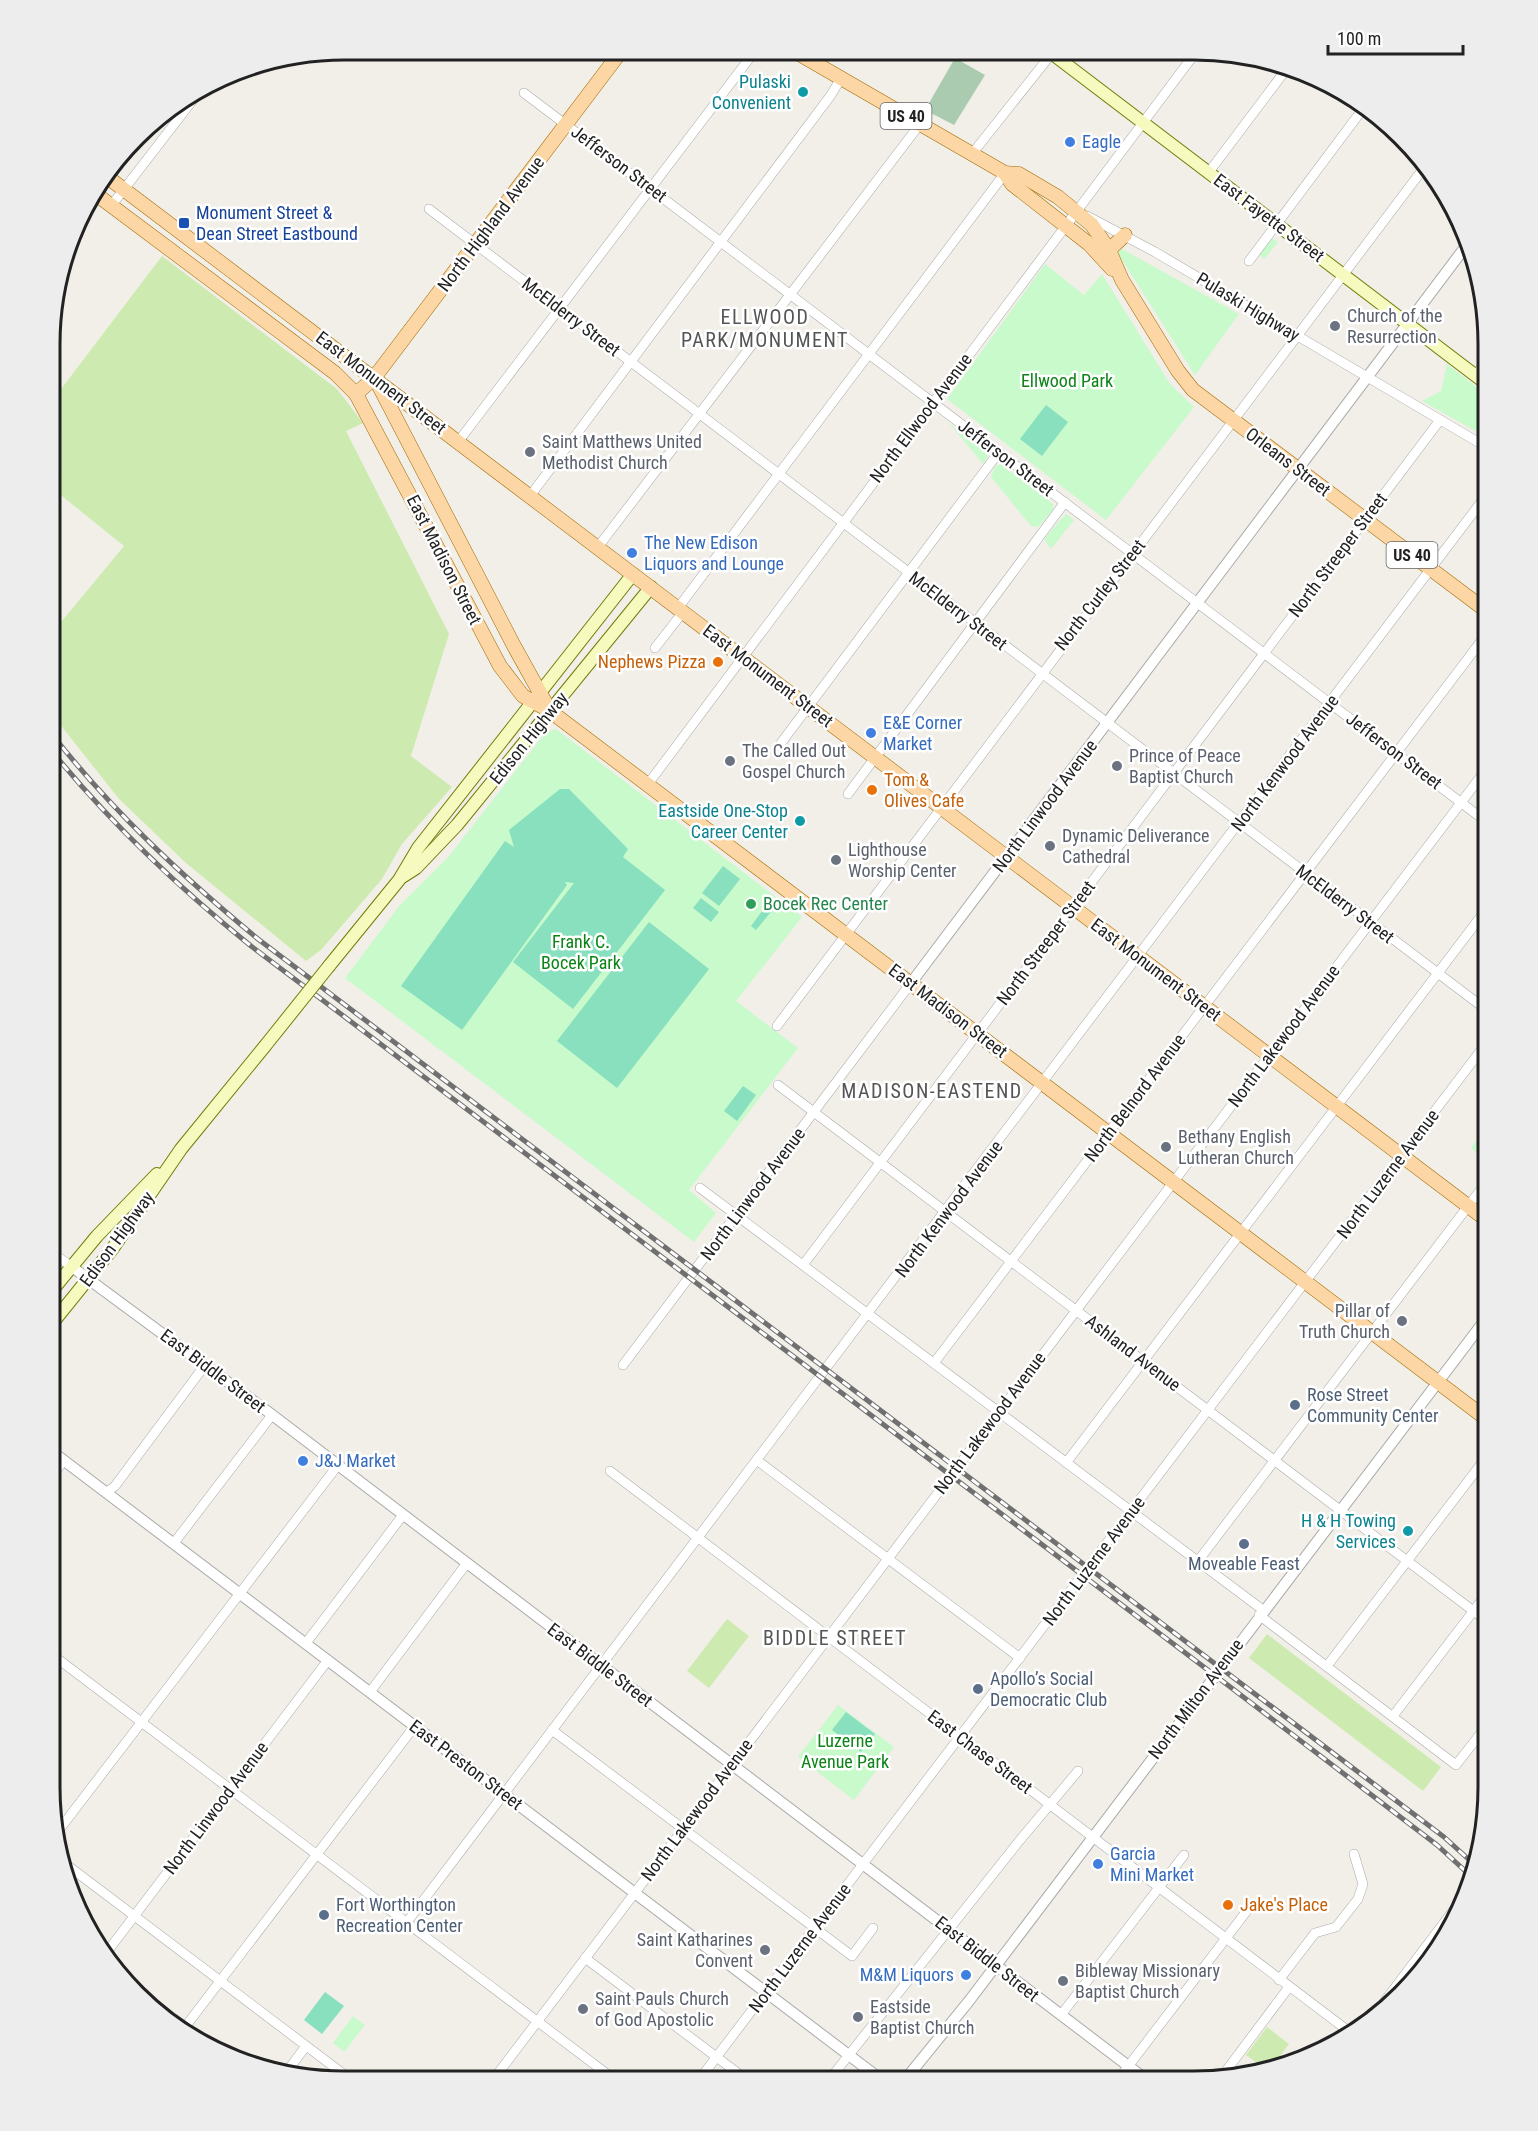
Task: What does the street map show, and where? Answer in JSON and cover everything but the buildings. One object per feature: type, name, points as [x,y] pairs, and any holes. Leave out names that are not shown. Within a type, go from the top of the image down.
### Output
[{"type":"main road","name":"North Highland Avenue","points":[[356,394],[374,378],[614,60]]},
{"type":"main road","name":"Pulaski Highway","points":[[810,60],[1005,173],[1019,174],[1077,210]]},
{"type":"main road","name":"East Fayette Street","points":[[1062,60],[1476,375]]},
{"type":"main road","name":"Pulaski Highway","points":[[1005,173],[1012,184],[1066,225]]},
{"type":"main road","name":"East Monument Street","points":[[112,180],[1478,1213]]},
{"type":"main road","name":"East Monument Street","points":[[101,198],[335,373],[356,394]]},
{"type":"main road","points":[[1031,198],[1042,198],[1062,212],[1077,210]]},
{"type":"main road","name":"Orleans Street","points":[[1077,210],[1092,225],[1109,250],[1122,280],[1185,381],[1233,420],[1478,604]]},
{"type":"main road","name":"Orleans Street","points":[[1066,225],[1089,244],[1122,280]]},
{"type":"main road","points":[[1109,250],[1125,236]]},
{"type":"main road","name":"East Madison Street","points":[[374,378],[536,699]]},
{"type":"main road","name":"East Madison Street","points":[[356,394],[500,666],[515,687],[536,699],[1478,1413]]},
{"type":"main road","name":"Edison Highway","points":[[60,1314],[89,1278],[181,1149],[399,880],[418,848],[633,574]]},
{"type":"main road","name":"Edison Highway","points":[[399,880],[416,868],[457,825],[651,587]]},
{"type":"main road","name":"Edison Highway","points":[[60,1281],[97,1236],[181,1149]]},
{"type":"street","points":[[458,442],[748,60]]},
{"type":"street","points":[[972,154],[1046,60]]},
{"type":"street","name":"North Ellwood Avenue","points":[[648,784],[1190,60]]},
{"type":"street","points":[[1209,172],[1283,74]]},
{"type":"street","points":[[530,496],[831,95],[841,78]]},
{"type":"street","name":"Jefferson Street","points":[[525,93],[1478,815]]},
{"type":"street","points":[[111,206],[187,107]]},
{"type":"street","points":[[1249,261],[1359,113]]},
{"type":"street","points":[[597,547],[920,124]]},
{"type":"street","points":[[655,648],[778,474],[1005,173]]},
{"type":"street","name":"North Curley Street","points":[[777,1026],[1041,673],[1345,276],[1420,173]]},
{"type":"street","name":"McElderry Street","points":[[429,209],[1478,1004]]},
{"type":"street","name":"Pulaski Highway","points":[[1077,210],[1478,442]]},
{"type":"street","name":"North Linwood Avenue","points":[[624,1365],[1462,251]]},
{"type":"street","name":"North Streeper Street","points":[[803,1265],[1440,420]]},
{"type":"street","points":[[781,743],[999,452]]},
{"type":"street","points":[[848,794],[1065,502]]},
{"type":"street","name":"North Kenwood Avenue","points":[[407,1922],[1478,506]]},
{"type":"street","name":"North Belnord Avenue","points":[[934,1363],[1478,645]]},
{"type":"street","name":"North Lakewood Avenue","points":[[500,2071],[1478,780]]},
{"type":"street","points":[[1066,1463],[1478,920]]},
{"type":"street","name":"North Luzerne Avenue","points":[[706,2071],[1478,1054]]},
{"type":"street","name":"Ashland Avenue","points":[[778,1085],[1478,1615]]},
{"type":"street","points":[[700,1188],[1198,1561],[1327,1666],[1456,1764],[1478,1736]]},
{"type":"street","points":[[1198,1561],[1478,1192]]},
{"type":"street","name":"East Biddle Street","points":[[60,1258],[272,1415],[1135,2071]]},
{"type":"street","name":"North Milton Avenue","points":[[912,2071],[996,1965],[1478,1329]]},
{"type":"street","points":[[107,1492],[115,1486],[205,1365]]},
{"type":"street","points":[[174,1543],[272,1415]]},
{"type":"street","name":"East Preston Street","points":[[60,1457],[870,2071]]},
{"type":"street","points":[[60,1465],[64,1460]]},
{"type":"street","points":[[758,1461],[1020,1658]]},
{"type":"street","points":[[62,1826],[338,1465]]},
{"type":"street","points":[[1327,1666],[1478,1468]]},
{"type":"street","name":"East Chase Street","points":[[610,1471],[1344,2028]]},
{"type":"street","points":[[306,1643],[403,1515]]},
{"type":"street","points":[[370,1692],[467,1563]]},
{"type":"street","points":[[1393,1716],[1478,1605]]},
{"type":"street","name":"North Linwood Avenue","points":[[110,1948],[328,1660]]},
{"type":"street","points":[[60,1661],[603,2071]]},
{"type":"street","points":[[187,2024],[414,1727]]},
{"type":"street","points":[[552,1730],[852,1956],[873,1928]]},
{"type":"street","points":[[836,2071],[1078,1771]]},
{"type":"street","points":[[1279,1980],[1315,1933],[1336,1927],[1358,1899],[1363,1884],[1354,1854]]},
{"type":"street","points":[[1061,2015],[1184,1855]]},
{"type":"street","points":[[72,1868],[339,2071]]},
{"type":"street","points":[[1124,2071],[1249,1908]]},
{"type":"street","points":[[585,1958],[735,2071]]},
{"type":"street","points":[[1227,2069],[1289,1987]]},
{"type":"street","points":[[291,2066],[306,2046]]},
{"type":"green space","points":[[954,60],[959,60],[985,75],[954,125],[925,110]]},
{"type":"green space","points":[[1272,238],[1278,242],[1264,259],[1259,255]]},
{"type":"green space","points":[[1122,249],[1239,314],[1195,375],[1119,255],[1118,252]]},
{"type":"green space","points":[[162,256],[337,389],[363,423],[346,431],[449,634],[411,756],[452,787],[402,844],[382,879],[321,950],[306,961],[186,863],[119,799],[60,724],[60,623],[124,546],[60,494],[60,390]]},
{"type":"green space","name":"Ellwood Park","points":[[1045,264],[1084,295],[1102,274],[1170,384],[1194,407],[1106,520],[947,399]]},
{"type":"green space","points":[[1447,364],[1478,388],[1478,432],[1422,401],[1441,391]]},
{"type":"green space","points":[[1046,405],[1068,422],[1042,456],[1020,439]]},
{"type":"green space","points":[[949,423],[985,452],[988,456],[983,464]]},
{"type":"green space","points":[[1001,464],[1053,504],[1053,510],[1038,527],[1031,526],[991,477],[995,466]]},
{"type":"green space","points":[[1066,514],[1074,520],[1051,549],[1044,539]]},
{"type":"green space","name":"Frank C. Bocek Park","points":[[556,729],[802,917],[736,1001],[798,1048],[689,1190],[716,1213],[694,1242],[345,978],[400,905],[449,856],[546,732]]},
{"type":"green space","points":[[560,789],[569,789],[628,849],[623,857],[665,890],[573,1009],[513,962],[574,883],[565,882],[567,885],[462,1030],[401,986],[505,841],[514,847],[509,830]]},
{"type":"green space","points":[[723,866],[740,879],[719,906],[702,893]]},
{"type":"green space","points":[[701,898],[719,912],[711,922],[693,908]]},
{"type":"green space","points":[[768,903],[774,908],[756,930],[751,926]]},
{"type":"green space","points":[[649,922],[709,969],[617,1088],[557,1041]]},
{"type":"green space","points":[[743,1086],[756,1095],[737,1121],[724,1111]]},
{"type":"green space","points":[[1478,1139],[1478,1153],[1471,1148]]},
{"type":"green space","points":[[727,1619],[749,1636],[709,1688],[687,1671]]},
{"type":"green space","points":[[1267,1634],[1441,1767],[1423,1791],[1249,1658]]},
{"type":"green space","name":"Luzerne Avenue Park","points":[[838,1705],[894,1747],[854,1800],[798,1757]]},
{"type":"green space","points":[[846,1712],[875,1734],[861,1752],[832,1730]]},
{"type":"green space","points":[[325,1992],[344,2006],[322,2034],[304,2020]]},
{"type":"green space","points":[[353,2016],[365,2025],[344,2052],[333,2043]]},
{"type":"green space","points":[[1267,2027],[1289,2044],[1279,2058],[1258,2064],[1246,2055]]},
{"type":"railway","points":[[60,744],[98,789],[149,842],[258,939],[1444,1837],[1468,1859]]},
{"type":"railway","points":[[60,761],[97,804],[146,854],[251,946],[1229,1686],[1437,1845],[1465,1871]]},
{"type":"place","name":"Pulaski Convenient","points":[[803,92]]},
{"type":"place","name":"Eagle","points":[[1070,142]]},
{"type":"place","name":"Monument Street & Dean Street Eastbound","points":[[184,223]]},
{"type":"place","name":"Church of the Resurrection","points":[[1335,326]]},
{"type":"place","name":"Saint Matthews United Methodist Church","points":[[530,452]]},
{"type":"place","name":"The New Edison Liquors and Lounge","points":[[632,553]]},
{"type":"place","name":"Nephews Pizza","points":[[718,662]]},
{"type":"place","name":"E&E Corner Market","points":[[871,733]]},
{"type":"place","name":"The Called Out Gospel Church","points":[[730,761]]},
{"type":"place","name":"Prince of Peace Baptist Church","points":[[1117,766]]},
{"type":"place","name":"Tom & Olives Cafe","points":[[872,790]]},
{"type":"place","name":"Eastside One-Stop Career Center","points":[[800,821]]},
{"type":"place","name":"Dynamic Deliverance Cathedral","points":[[1050,846]]},
{"type":"place","name":"Lighthouse Worship Center","points":[[836,860]]},
{"type":"place","name":"Bocek Rec Center","points":[[751,904]]},
{"type":"place","name":"Bethany English Lutheran Church","points":[[1166,1147]]},
{"type":"place","name":"Pillar of Truth Church","points":[[1402,1321]]},
{"type":"place","name":"Rose Street Community Center","points":[[1295,1405]]},
{"type":"place","name":"J&J Market","points":[[303,1461]]},
{"type":"place","name":"H & H Towing Services","points":[[1408,1531]]},
{"type":"place","name":"Moveable Feast","points":[[1244,1544]]},
{"type":"place","name":"Apollo’s Social Democratic Club","points":[[978,1689]]},
{"type":"place","name":"Garcia Mini Market","points":[[1098,1864]]},
{"type":"place","name":"Jake's Place","points":[[1228,1905]]},
{"type":"place","name":"Fort Worthington Recreation Center","points":[[324,1915]]},
{"type":"place","name":"Saint Katharines Convent","points":[[765,1950]]},
{"type":"place","name":"M&M Liquors","points":[[966,1975]]},
{"type":"place","name":"Bibleway Missionary Baptist Church","points":[[1063,1981]]},
{"type":"place","name":"Saint Pauls Church of God Apostolic","points":[[583,2009]]},
{"type":"place","name":"Eastside Baptist Church","points":[[858,2017]]},
{"type":"district","name":"ELLWOOD PARK/MONUMENT","points":[[765,328]]},
{"type":"district","name":"MADISON-EASTEND","points":[[932,1091]]},
{"type":"district","name":"BIDDLE STREET","points":[[835,1638]]}]
